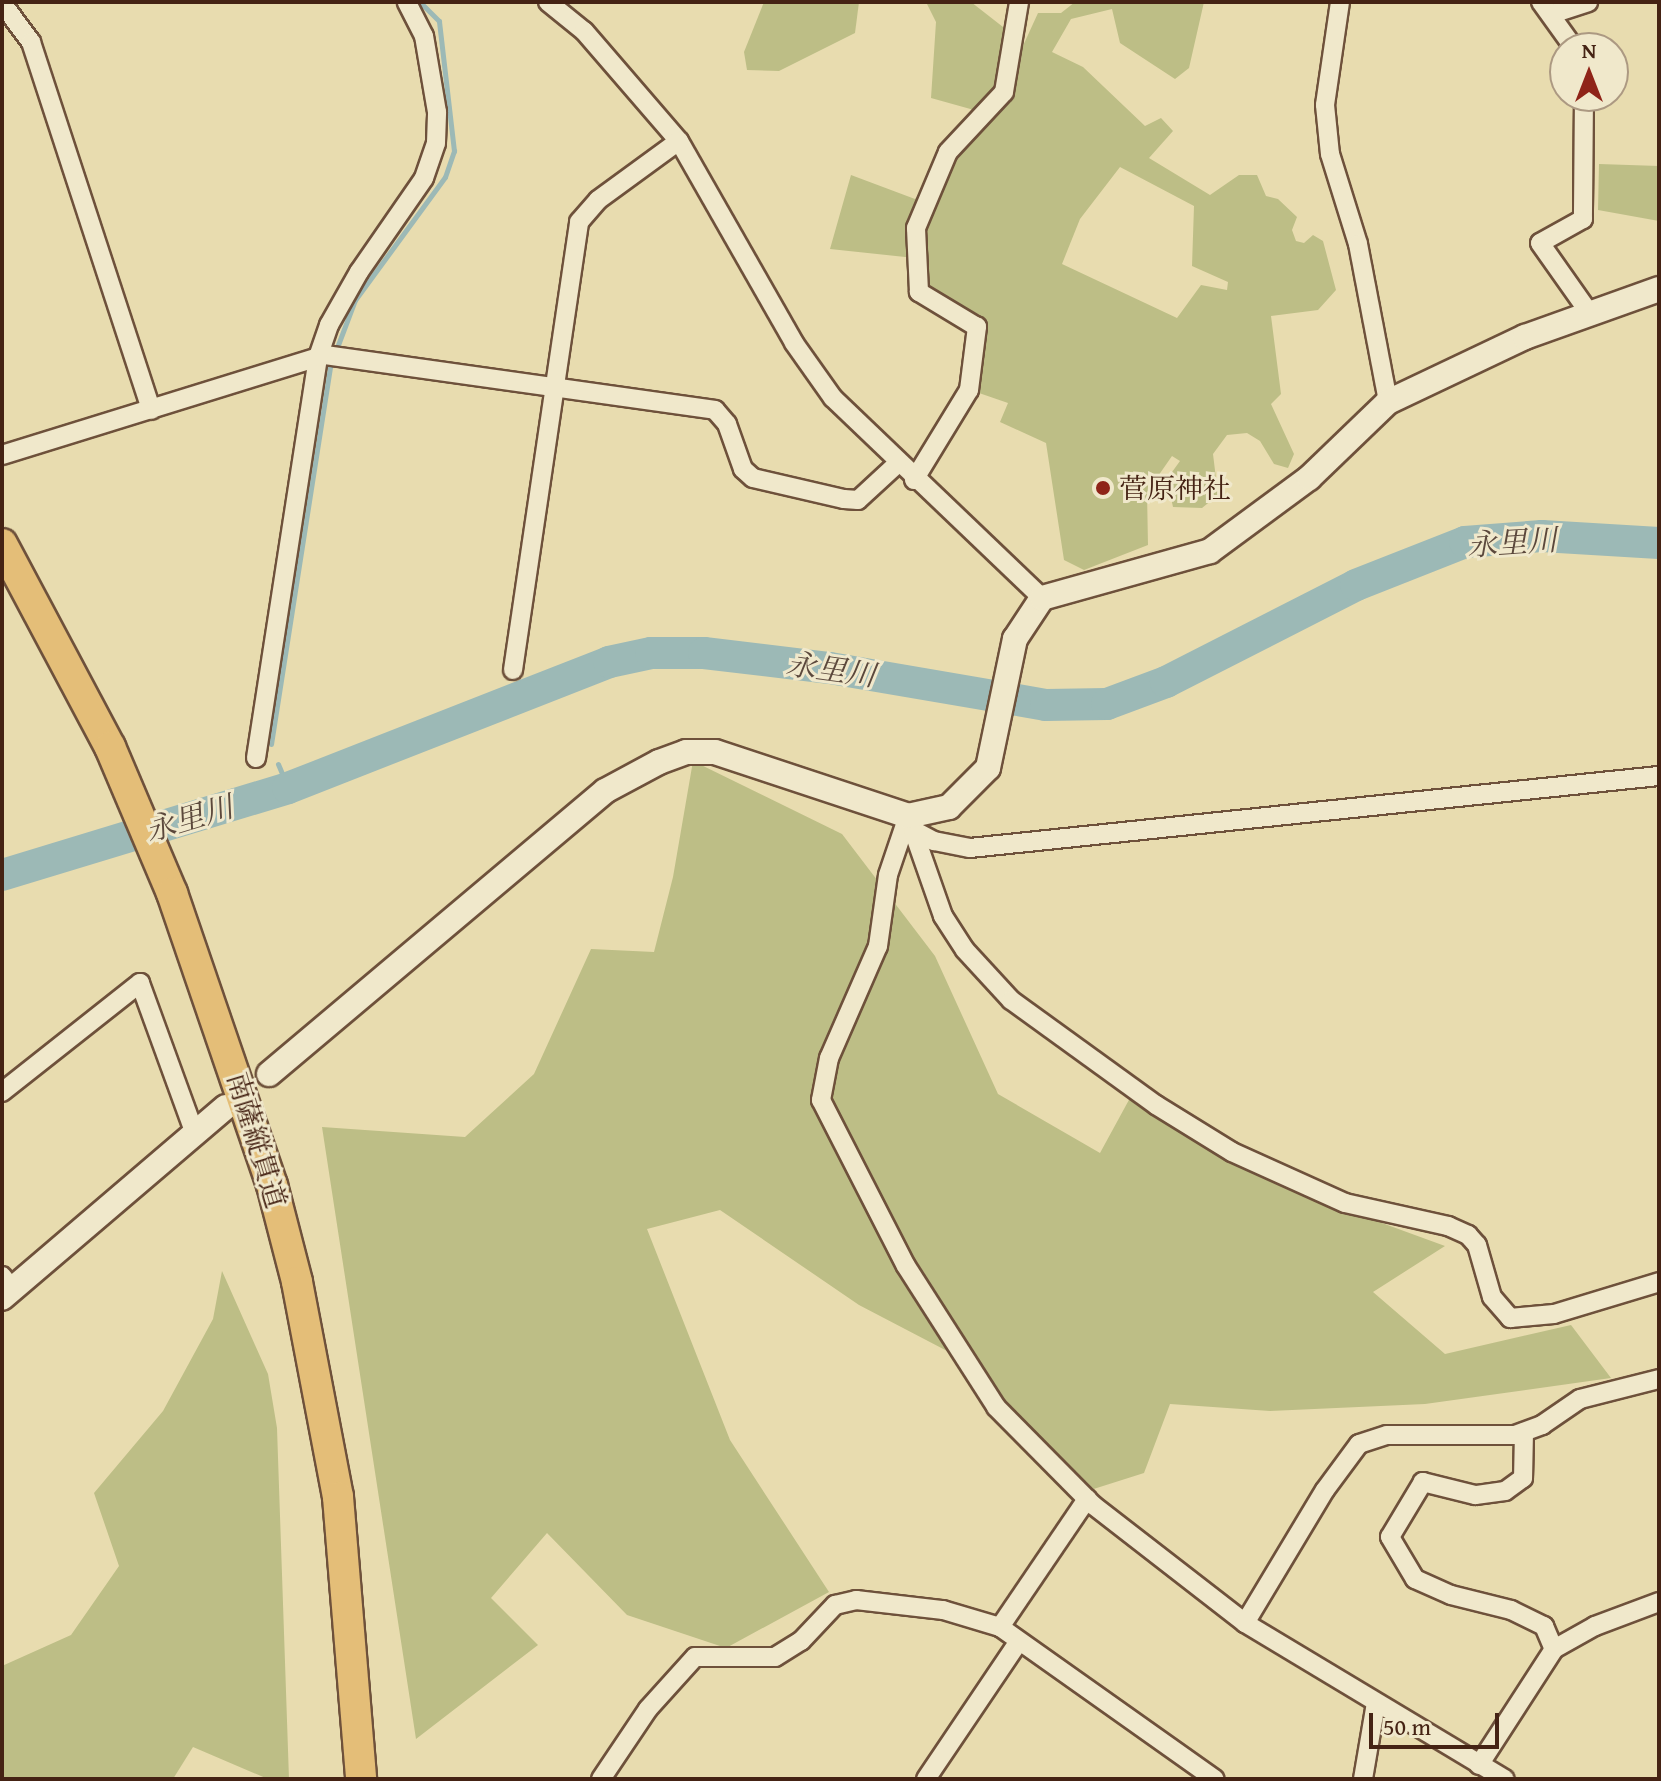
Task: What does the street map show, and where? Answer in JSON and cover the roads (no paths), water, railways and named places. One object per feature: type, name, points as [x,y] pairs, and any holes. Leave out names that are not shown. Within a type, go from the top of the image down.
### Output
[{"type":"main road","name":"南薩縦貫道","points":[[2,544],[110,747],[172,893],[228,1043],[297,1282],[338,1497],[361,1779]]},
{"type":"street","points":[[256,758],[327,356],[329,325],[359,272],[424,178],[436,143],[437,112],[424,36],[407,2]]},
{"type":"street","points":[[548,2],[584,31],[679,141],[794,343],[833,398],[897,464],[1042,598]]},
{"type":"street","points":[[914,480],[969,390],[977,327],[919,292],[916,228],[948,152],[1004,92],[1019,2]]},
{"type":"street","points":[[1340,2],[1325,105],[1330,154],[1358,244],[1388,402]]},
{"type":"street","points":[[1563,32],[1547,8],[1588,2]]},
{"type":"street","points":[[2,3],[31,42],[151,410]]},
{"type":"street","points":[[1584,112],[1583,219],[1540,243],[1590,314]]},
{"type":"street","points":[[513,670],[579,222],[598,200],[679,141]]},
{"type":"street","points":[[1505,1779],[1245,1623],[1087,1499],[996,1407],[942,1315],[906,1266],[821,1100],[829,1058],[878,946],[888,875],[911,823],[965,796],[988,768],[1015,639],[1042,598],[1210,551],[1309,478],[1388,402],[1436,376],[1659,289]]},
{"type":"street","points":[[2,455],[327,356],[715,410],[727,424],[743,469],[753,478],[844,499],[858,500],[897,464]]},
{"type":"street","points":[[269,1074],[605,791],[659,762],[686,752],[715,752],[911,823],[942,844],[970,848],[1659,776]]},
{"type":"street","points":[[911,823],[943,916],[965,950],[1011,1000],[1156,1105],[1232,1152],[1345,1203],[1448,1226],[1468,1235],[1477,1245],[1492,1297],[1510,1318],[1554,1314],[1659,1282]]},
{"type":"street","points":[[2,1092],[140,983],[195,1134]]},
{"type":"street","points":[[5,1288],[226,1107]]},
{"type":"street","points":[[1245,1623],[1331,1481],[1359,1444],[1387,1435],[1524,1432],[1580,1399],[1659,1379]]},
{"type":"street","points":[[1524,1432],[1523,1478],[1505,1491],[1475,1495],[1423,1482],[1390,1537],[1415,1579],[1451,1595],[1511,1610],[1544,1626],[1554,1649]]},
{"type":"street","points":[[1000,1627],[1087,1499]]},
{"type":"street","points":[[601,1779],[648,1709],[695,1657],[775,1657],[801,1641],[835,1605],[856,1600],[943,1610],[1000,1627],[1215,1779]]},
{"type":"street","points":[[1479,1765],[1554,1649],[1595,1626],[1659,1602]]},
{"type":"street","points":[[926,1779],[1019,1641]]},
{"type":"street","points":[[1363,1779],[1376,1703]]},
{"type":"waterway","points":[[271,744],[330,366],[355,300],[445,177],[454,151],[439,21],[420,2]]},
{"type":"waterway","name":"永里川","points":[[2,875],[288,788],[609,662],[651,653],[704,653],[830,668],[1046,705],[1107,704],[1166,682],[1356,585],[1465,542],[1542,536],[1659,543]]},
{"type":"waterway","points":[[278,764],[288,788]]},
{"type":"place","name":"菅原神社","points":[[1103,488]]}]
